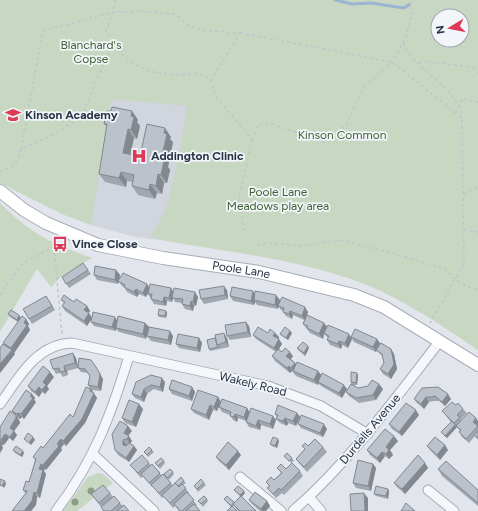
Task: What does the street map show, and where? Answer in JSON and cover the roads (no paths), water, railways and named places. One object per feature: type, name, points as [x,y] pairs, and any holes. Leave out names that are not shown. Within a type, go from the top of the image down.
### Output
[{"type":"street","name":"Poole Lane","points":[[0,191],[24,210],[46,223],[98,245],[124,251],[259,272],[324,286],[354,295],[384,307],[440,340],[478,365]]},
{"type":"street","name":"Durdells Avenue","points":[[293,511],[309,497],[368,434],[440,340]]},
{"type":"street","name":"Wakely Road","points":[[0,404],[37,356],[47,349],[63,343],[83,344],[129,356],[260,384],[296,395],[342,417],[368,434]]},
{"type":"street","points":[[56,511],[93,454],[109,417],[129,356]]},
{"type":"street","points":[[93,454],[154,511]]},
{"type":"street","points":[[240,477],[281,511]]},
{"type":"street","points":[[428,490],[454,511]]},
{"type":"street","points":[[309,497],[321,511]]},
{"type":"waterway","points":[[335,0],[352,4],[371,3],[404,8],[410,4]]},
{"type":"place","name":"Kinson Academy","points":[[13,115]]},
{"type":"place","name":"Addington Clinic","points":[[139,156]]},
{"type":"place","name":"Vince Close","points":[[60,244]]},
{"type":"park label","name":"Blanchard's Copse","points":[[91,52]]},
{"type":"park label","name":"Kinson Common","points":[[342,135]]},
{"type":"park label","name":"Poole Lane Meadows play area","points":[[278,199]]}]
